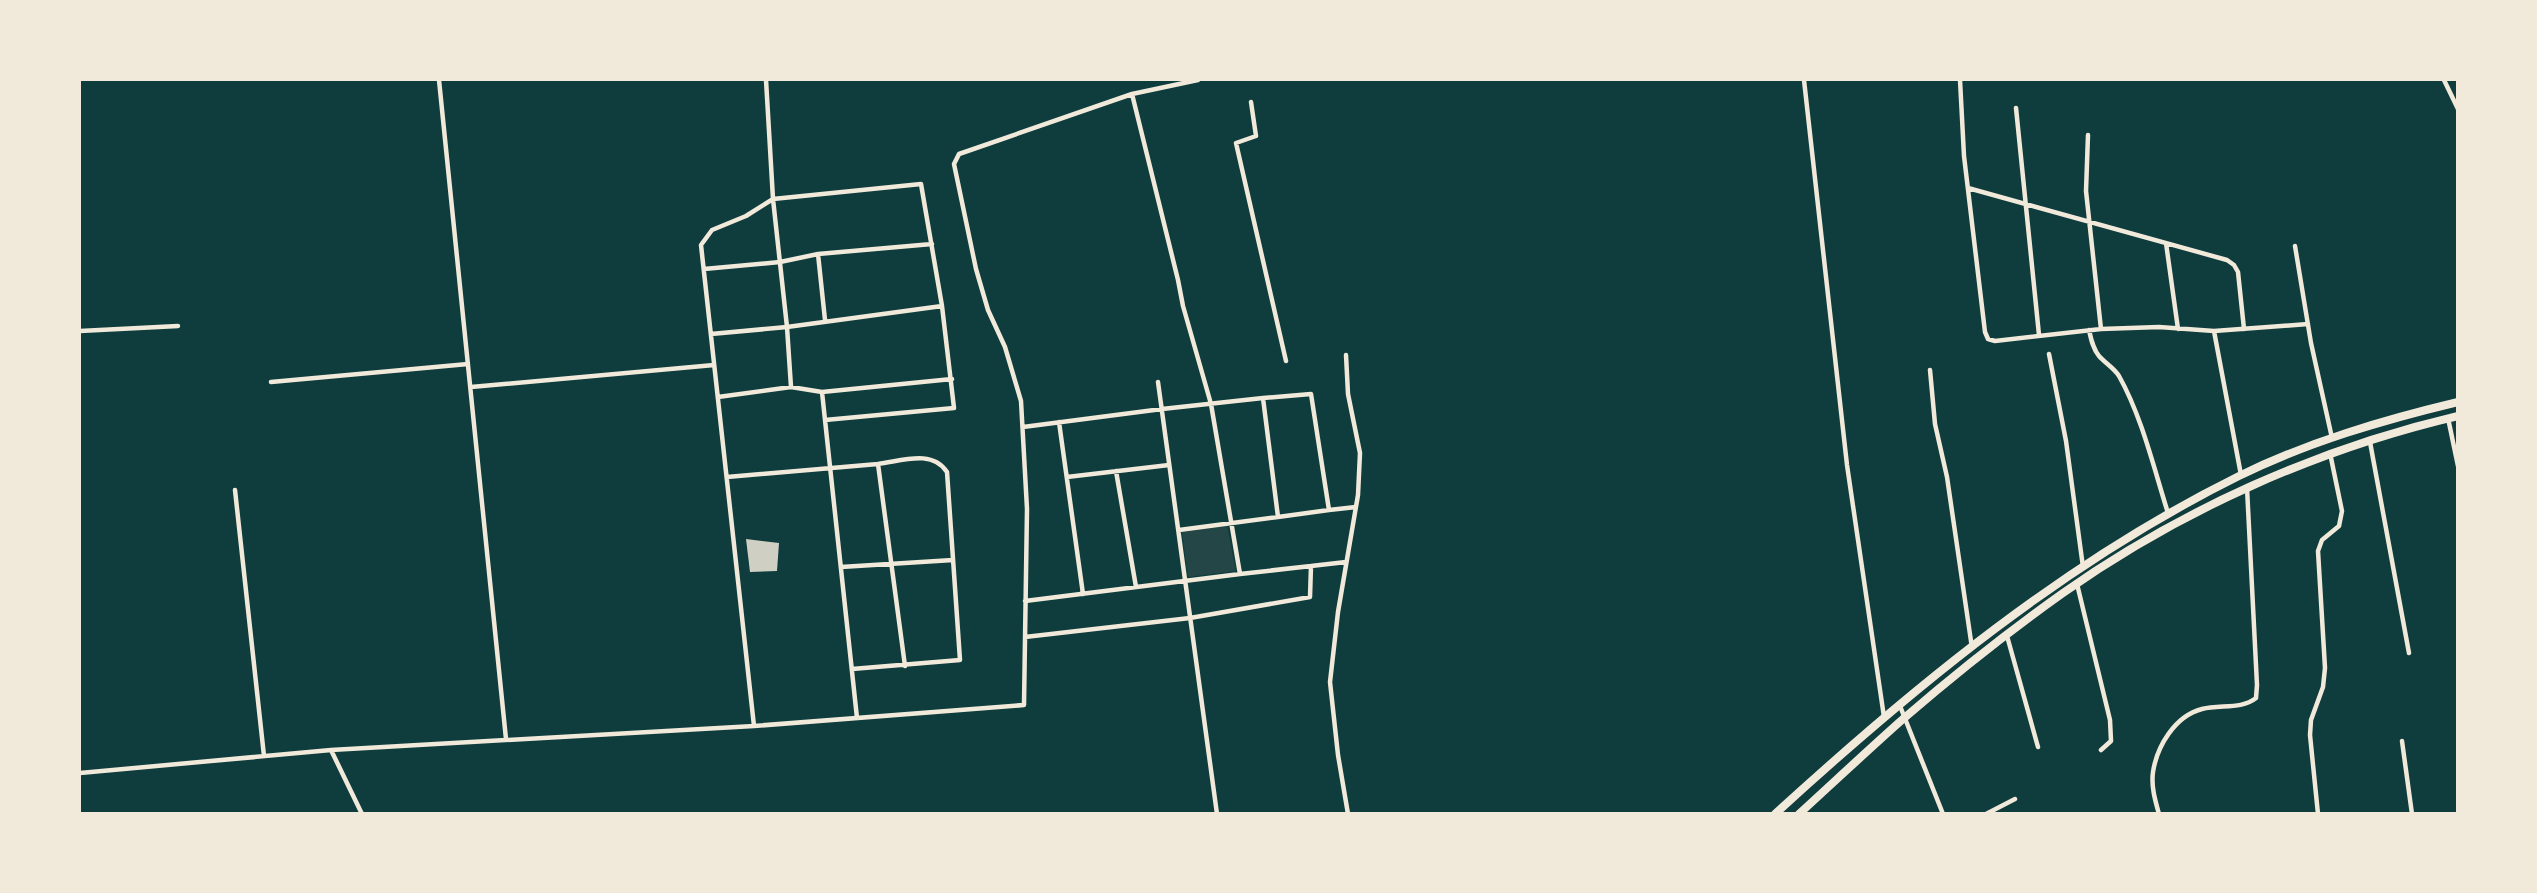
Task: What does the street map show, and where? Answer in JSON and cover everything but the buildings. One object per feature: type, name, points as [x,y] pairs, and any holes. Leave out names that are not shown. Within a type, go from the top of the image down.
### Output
[{"type":"highway","points":[[1775,813],[1884,717],[1972,648],[2083,567],[2168,513],[2241,475],[2332,438],[2457,402]]},
{"type":"highway","points":[[1799,813],[1905,718],[2007,636],[2077,584],[2152,538],[2247,488],[2330,453],[2457,416]]},
{"type":"street","points":[[439,80],[506,739]]},
{"type":"street","points":[[765,80],[773,199],[791,387]]},
{"type":"street","points":[[80,773],[331,750],[754,726],[1024,705],[1027,480],[1021,401],[1005,347],[988,310],[976,269],[954,164],[959,154],[1131,94],[1198,80]]},
{"type":"street","points":[[1804,80],[1847,465],[1884,717]]},
{"type":"street","points":[[1960,80],[1968,188],[1984,332],[1988,339],[1995,341],[2101,329],[2214,331],[2308,324]]},
{"type":"street","points":[[2444,80],[2457,109]]},
{"type":"street","points":[[1131,94],[1183,306],[1211,404],[1240,574]]},
{"type":"street","points":[[1251,102],[1256,136],[1236,143],[1286,361]]},
{"type":"street","points":[[2016,108],[2039,336]]},
{"type":"street","points":[[2088,135],[2086,191],[2101,329]]},
{"type":"street","points":[[754,726],[701,245],[712,230],[746,216],[773,199],[921,184],[942,306],[954,408],[825,420]]},
{"type":"street","points":[[1968,188],[2090,220],[2227,260],[2235,265],[2238,272],[2244,329]]},
{"type":"street","points":[[2166,242],[2178,329]]},
{"type":"street","points":[[704,269],[780,262],[818,254],[932,244]]},
{"type":"street","points":[[2295,246],[2308,324],[2332,438]]},
{"type":"street","points":[[818,254],[825,320]]},
{"type":"street","points":[[711,334],[787,327],[825,320],[942,306]]},
{"type":"street","points":[[80,331],[178,326]]},
{"type":"street","points":[[2089,330],[2098,356],[2118,375],[2129,399],[2147,445],[2168,513]]},
{"type":"street","points":[[2214,331],[2241,475]]},
{"type":"street","points":[[2049,354],[2066,441],[2083,567]]},
{"type":"street","points":[[1346,355],[1348,394],[1360,453],[1356,507],[1338,612],[1330,682],[1338,754],[1348,813]]},
{"type":"street","points":[[271,382],[468,364]]},
{"type":"street","points":[[471,387],[714,365]]},
{"type":"street","points":[[1930,370],[1935,424],[1947,477],[1972,648]]},
{"type":"street","points":[[718,397],[791,387],[822,392],[952,379]]},
{"type":"street","points":[[1158,382],[1216,813]]},
{"type":"street","points":[[822,392],[857,718]]},
{"type":"street","points":[[1023,427],[1162,409],[1311,394],[1329,510]]},
{"type":"street","points":[[1263,398],[1278,517]]},
{"type":"street","points":[[2448,418],[2457,466]]},
{"type":"street","points":[[1059,423],[1083,594]]},
{"type":"street","points":[[2370,442],[2409,653]]},
{"type":"street","points":[[2318,813],[2310,735],[2311,720],[2324,687],[2325,668],[2318,545],[2339,526],[2342,511],[2330,453]]},
{"type":"street","points":[[727,477],[878,464],[929,457],[940,462],[947,472],[960,660],[852,669]]},
{"type":"street","points":[[878,464],[905,666]]},
{"type":"street","points":[[1067,477],[1169,465]]},
{"type":"street","points":[[1116,471],[1136,587]]},
{"type":"street","points":[[2158,813],[2153,791],[2153,773],[2156,757],[2169,733],[2188,714],[2204,708],[2249,704],[2256,698],[2247,488]]},
{"type":"street","points":[[235,490],[264,756]]},
{"type":"street","points":[[1179,530],[1356,507]]},
{"type":"street","points":[[841,567],[953,560]]},
{"type":"street","points":[[1025,601],[1346,562]]},
{"type":"street","points":[[1025,637],[1190,618],[1310,597],[1311,566]]},
{"type":"street","points":[[2077,584],[2110,720],[2111,741],[2101,750]]},
{"type":"street","points":[[2007,636],[2038,747]]},
{"type":"street","points":[[1900,706],[1942,813]]},
{"type":"street","points":[[2402,741],[2412,813]]},
{"type":"street","points":[[331,750],[362,813]]},
{"type":"street","points":[[1986,813],[2015,799]]},
{"type":"shaded area","points":[[1227,526],[1236,571],[1188,577],[1182,532]]}]
